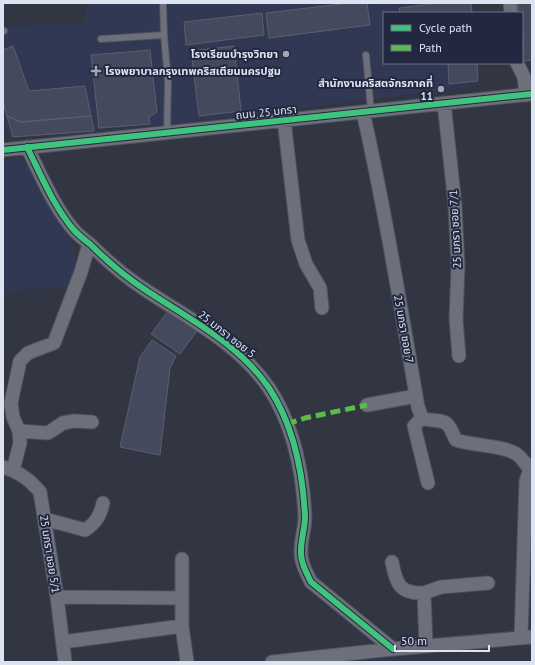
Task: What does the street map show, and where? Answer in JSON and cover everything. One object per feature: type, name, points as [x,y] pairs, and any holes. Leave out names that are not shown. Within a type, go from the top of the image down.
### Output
[{"type":"street","points":[[518,64],[524,77],[529,94]]},
{"type":"street","name":"ถนน 25 มกรา","points":[[3,150],[529,94]]},
{"type":"street","name":"25 มกรา ซอย 7/1","points":[[444,103],[455,205],[458,266],[456,319],[460,356]]},
{"type":"street","name":"25 มกรา ซอย 7","points":[[367,111],[384,205],[400,310],[416,396],[422,418]]},
{"type":"street","points":[[284,120],[298,240],[306,264],[320,288],[322,308]]},
{"type":"street","name":"25 มกรา ซอย 5","points":[[27,147],[42,179],[62,214],[73,229],[106,259],[146,290],[208,329],[248,361],[269,389],[287,424],[297,450],[305,520],[301,552],[307,574],[311,582],[393,649]]},
{"type":"street","points":[[8,468],[20,442],[19,432],[13,416],[11,403],[20,361],[28,353],[54,343],[90,244]]},
{"type":"street","points":[[366,405],[416,396]]},
{"type":"street","points":[[272,662],[359,657],[393,649],[527,638],[526,481],[532,472],[519,456],[508,450],[456,440],[450,426],[445,422],[422,418],[414,426],[428,483]]},
{"type":"street","points":[[19,432],[48,433],[64,423],[74,421],[92,422]]},
{"type":"street","name":"25 มกรา ซอย 5/1","points":[[8,468],[30,480],[40,492],[57,597],[65,662]]},
{"type":"street","points":[[45,519],[85,530],[94,524],[100,515],[103,502]]},
{"type":"street","points":[[182,559],[182,626],[187,662]]},
{"type":"street","points":[[392,562],[395,580],[402,589],[413,594],[424,593],[441,587],[488,583]]},
{"type":"street","points":[[424,593],[426,646]]},
{"type":"street","points":[[57,597],[182,598]]},
{"type":"street","points":[[63,642],[182,626]]},
{"type":"lane","points":[[163,3],[168,81],[167,133]]},
{"type":"lane","points":[[101,39],[164,35]]},
{"type":"lane","points":[[366,55],[367,111]]},
{"type":"shaded area","points":[[85,3],[473,3],[473,12],[383,12],[383,64],[477,64],[478,86],[193,122],[9,137],[3,114],[3,27],[86,22]]},
{"type":"shaded area","points":[[21,158],[40,173],[71,234],[76,269],[69,286],[3,292],[3,160]]},
{"type":"building","points":[[349,3],[367,3],[370,25],[269,38],[266,13]]},
{"type":"building","points":[[439,3],[471,3],[472,12],[400,12],[399,8]]},
{"type":"building","points":[[518,3],[532,3],[532,60],[524,61],[523,12],[519,12]]},
{"type":"building","points":[[262,13],[264,35],[186,45],[184,22]]},
{"type":"building","points":[[13,46],[29,91],[85,86],[91,116],[21,122],[7,116],[3,102],[3,50]]},
{"type":"building","points":[[234,46],[241,111],[199,116],[191,51]]},
{"type":"building","points":[[150,50],[157,112],[149,117],[150,124],[99,128],[91,55]]},
{"type":"building","points":[[448,64],[477,64],[478,81],[449,84]]},
{"type":"building","points":[[7,116],[21,122],[91,116],[94,131],[13,137]]},
{"type":"building","points":[[168,311],[197,331],[180,354],[151,334]]},
{"type":"building","points":[[152,340],[176,356],[170,368],[160,455],[120,447],[140,357]]},
{"type":"marked path","points":[[287,424],[305,418],[367,405]]},
{"type":"cycle path","points":[[3,150],[532,94]]},
{"type":"cycle path","points":[[27,147],[53,200],[66,220],[77,233],[132,281],[197,323],[229,346],[257,372],[269,388],[285,418],[296,450],[302,484],[305,517],[301,554],[302,562],[307,574],[311,582],[393,649]]},
{"type":"place","name":"โรงเรียนบำรุงวิทยา","points":[[286,54]]},
{"type":"place","name":"โรงพยาบาลกรุงเทพคริสเตียนนครปฐม","points":[[96,71]]},
{"type":"place","name":"สำนักงานคริสตจักรภาคที่ 11","points":[[441,89]]}]
